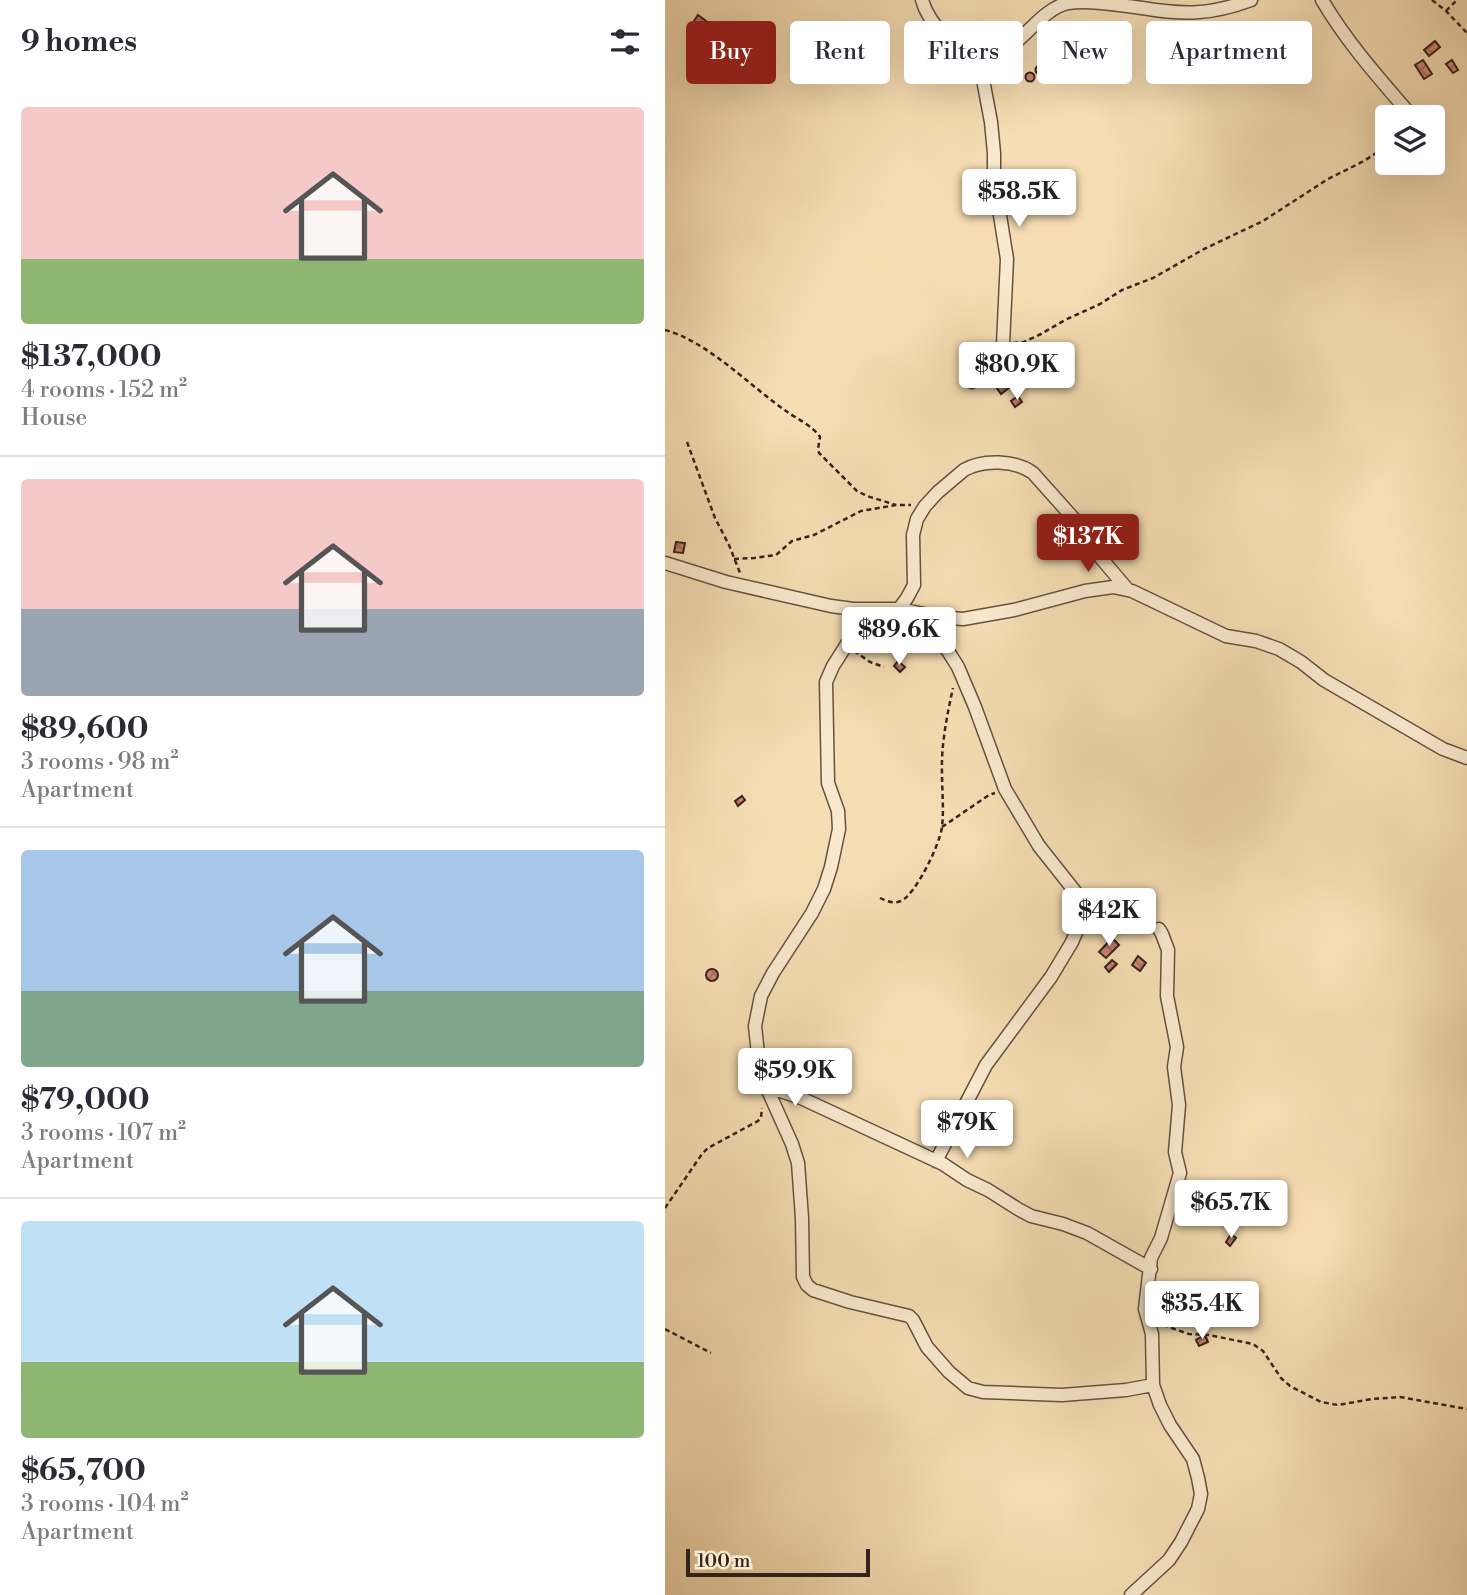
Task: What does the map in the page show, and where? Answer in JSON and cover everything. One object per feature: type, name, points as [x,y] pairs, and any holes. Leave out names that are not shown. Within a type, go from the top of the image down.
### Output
[{"type":"street","points":[[922,0],[933,21]]},
{"type":"street","points":[[1023,36],[1052,9],[1070,2],[1101,1],[1182,13],[1213,12],[1251,0]]},
{"type":"street","points":[[1322,0],[1357,51],[1402,105]]},
{"type":"street","points":[[972,382],[1003,344],[1007,259],[994,178],[991,122],[984,84]]},
{"type":"street","points":[[1128,590],[1095,551],[1083,529],[1033,472],[1020,465],[983,462],[971,465],[925,506],[917,519],[913,536],[914,585],[907,598],[899,609],[847,644],[826,682],[828,782],[838,811],[839,829],[824,888],[812,913],[761,996],[755,1026],[766,1086],[798,1163],[803,1277],[807,1285],[813,1290],[850,1302],[909,1317],[927,1347],[949,1373],[968,1388],[983,1392],[1062,1395],[1153,1385]]},
{"type":"street","points":[[665,562],[726,582],[831,606],[899,609],[963,619],[1005,612],[1085,591],[1113,587],[1128,590],[1226,636],[1256,641],[1279,649],[1324,680],[1443,749],[1467,758]]},
{"type":"street","points":[[899,609],[926,627],[948,651],[958,667],[1005,789],[1039,846],[1077,894],[1083,908],[1072,942],[1051,977],[986,1065],[936,1161]]},
{"type":"street","points":[[1131,1595],[1169,1560],[1198,1509],[1201,1494],[1193,1459],[1170,1425],[1153,1385],[1152,1334],[1145,1309],[1151,1258],[1161,1238],[1180,1173],[1175,1152],[1179,1105],[1174,1067],[1177,1046],[1167,996],[1168,950],[1163,933],[1159,929]]},
{"type":"street","points":[[766,1086],[801,1098],[936,1161],[1031,1216],[1087,1233],[1151,1269]]},
{"type":"path","points":[[1432,0],[1467,33]]},
{"type":"path","points":[[1446,11],[1457,0]]},
{"type":"path","points":[[1003,344],[1024,342],[1122,290],[1153,278],[1204,249],[1263,221],[1328,179],[1375,154]]},
{"type":"path","points":[[665,330],[708,352],[786,412],[816,431],[820,437],[819,453],[857,491],[896,506]]},
{"type":"path","points":[[687,442],[715,518],[745,586]]},
{"type":"path","points":[[734,559],[776,555],[792,541],[814,535],[861,511],[896,506],[925,506]]},
{"type":"path","points":[[847,644],[862,657],[884,667]]},
{"type":"path","points":[[880,898],[897,902],[906,897],[929,864],[938,845],[942,827],[941,772],[946,722],[953,688]]},
{"type":"path","points":[[942,827],[989,795],[1005,789]]},
{"type":"path","points":[[665,1208],[708,1148],[761,1118],[762,1102]]},
{"type":"path","points":[[1149,1320],[1189,1334],[1253,1344],[1263,1351],[1281,1378],[1290,1386],[1321,1402],[1338,1405],[1400,1397],[1467,1409]]},
{"type":"path","points":[[665,1329],[711,1353]]},
{"type":"building","points":[[698,15],[706,21],[694,21]]},
{"type":"building","points":[[1435,41],[1440,47],[1429,56],[1424,50]]},
{"type":"building","points":[[1423,60],[1432,74],[1424,79],[1415,65]]},
{"type":"building","points":[[1452,60],[1458,70],[1453,73],[1446,64]]},
{"type":"building","points":[[1030,73],[1034,77],[1030,81],[1026,77]]},
{"type":"building","points":[[1007,373],[1014,384],[1001,394],[993,383]]},
{"type":"building","points":[[1018,396],[1022,402],[1015,407],[1011,401]]},
{"type":"building","points":[[676,542],[685,543],[683,553],[674,552]]},
{"type":"building","points":[[898,661],[905,667],[900,672],[894,666]]},
{"type":"building","points":[[742,796],[745,800],[738,806],[735,801]]},
{"type":"building","points":[[1112,938],[1119,945],[1106,958],[1099,952]]},
{"type":"building","points":[[1138,956],[1146,963],[1140,971],[1132,965]]},
{"type":"building","points":[[1112,960],[1117,964],[1109,972],[1105,967]]},
{"type":"building","points":[[712,969],[718,975],[712,981],[706,975]]},
{"type":"building","points":[[1231,1234],[1236,1238],[1230,1246],[1226,1242]]},
{"type":"building","points":[[1205,1335],[1208,1342],[1199,1346],[1196,1340]]}]
